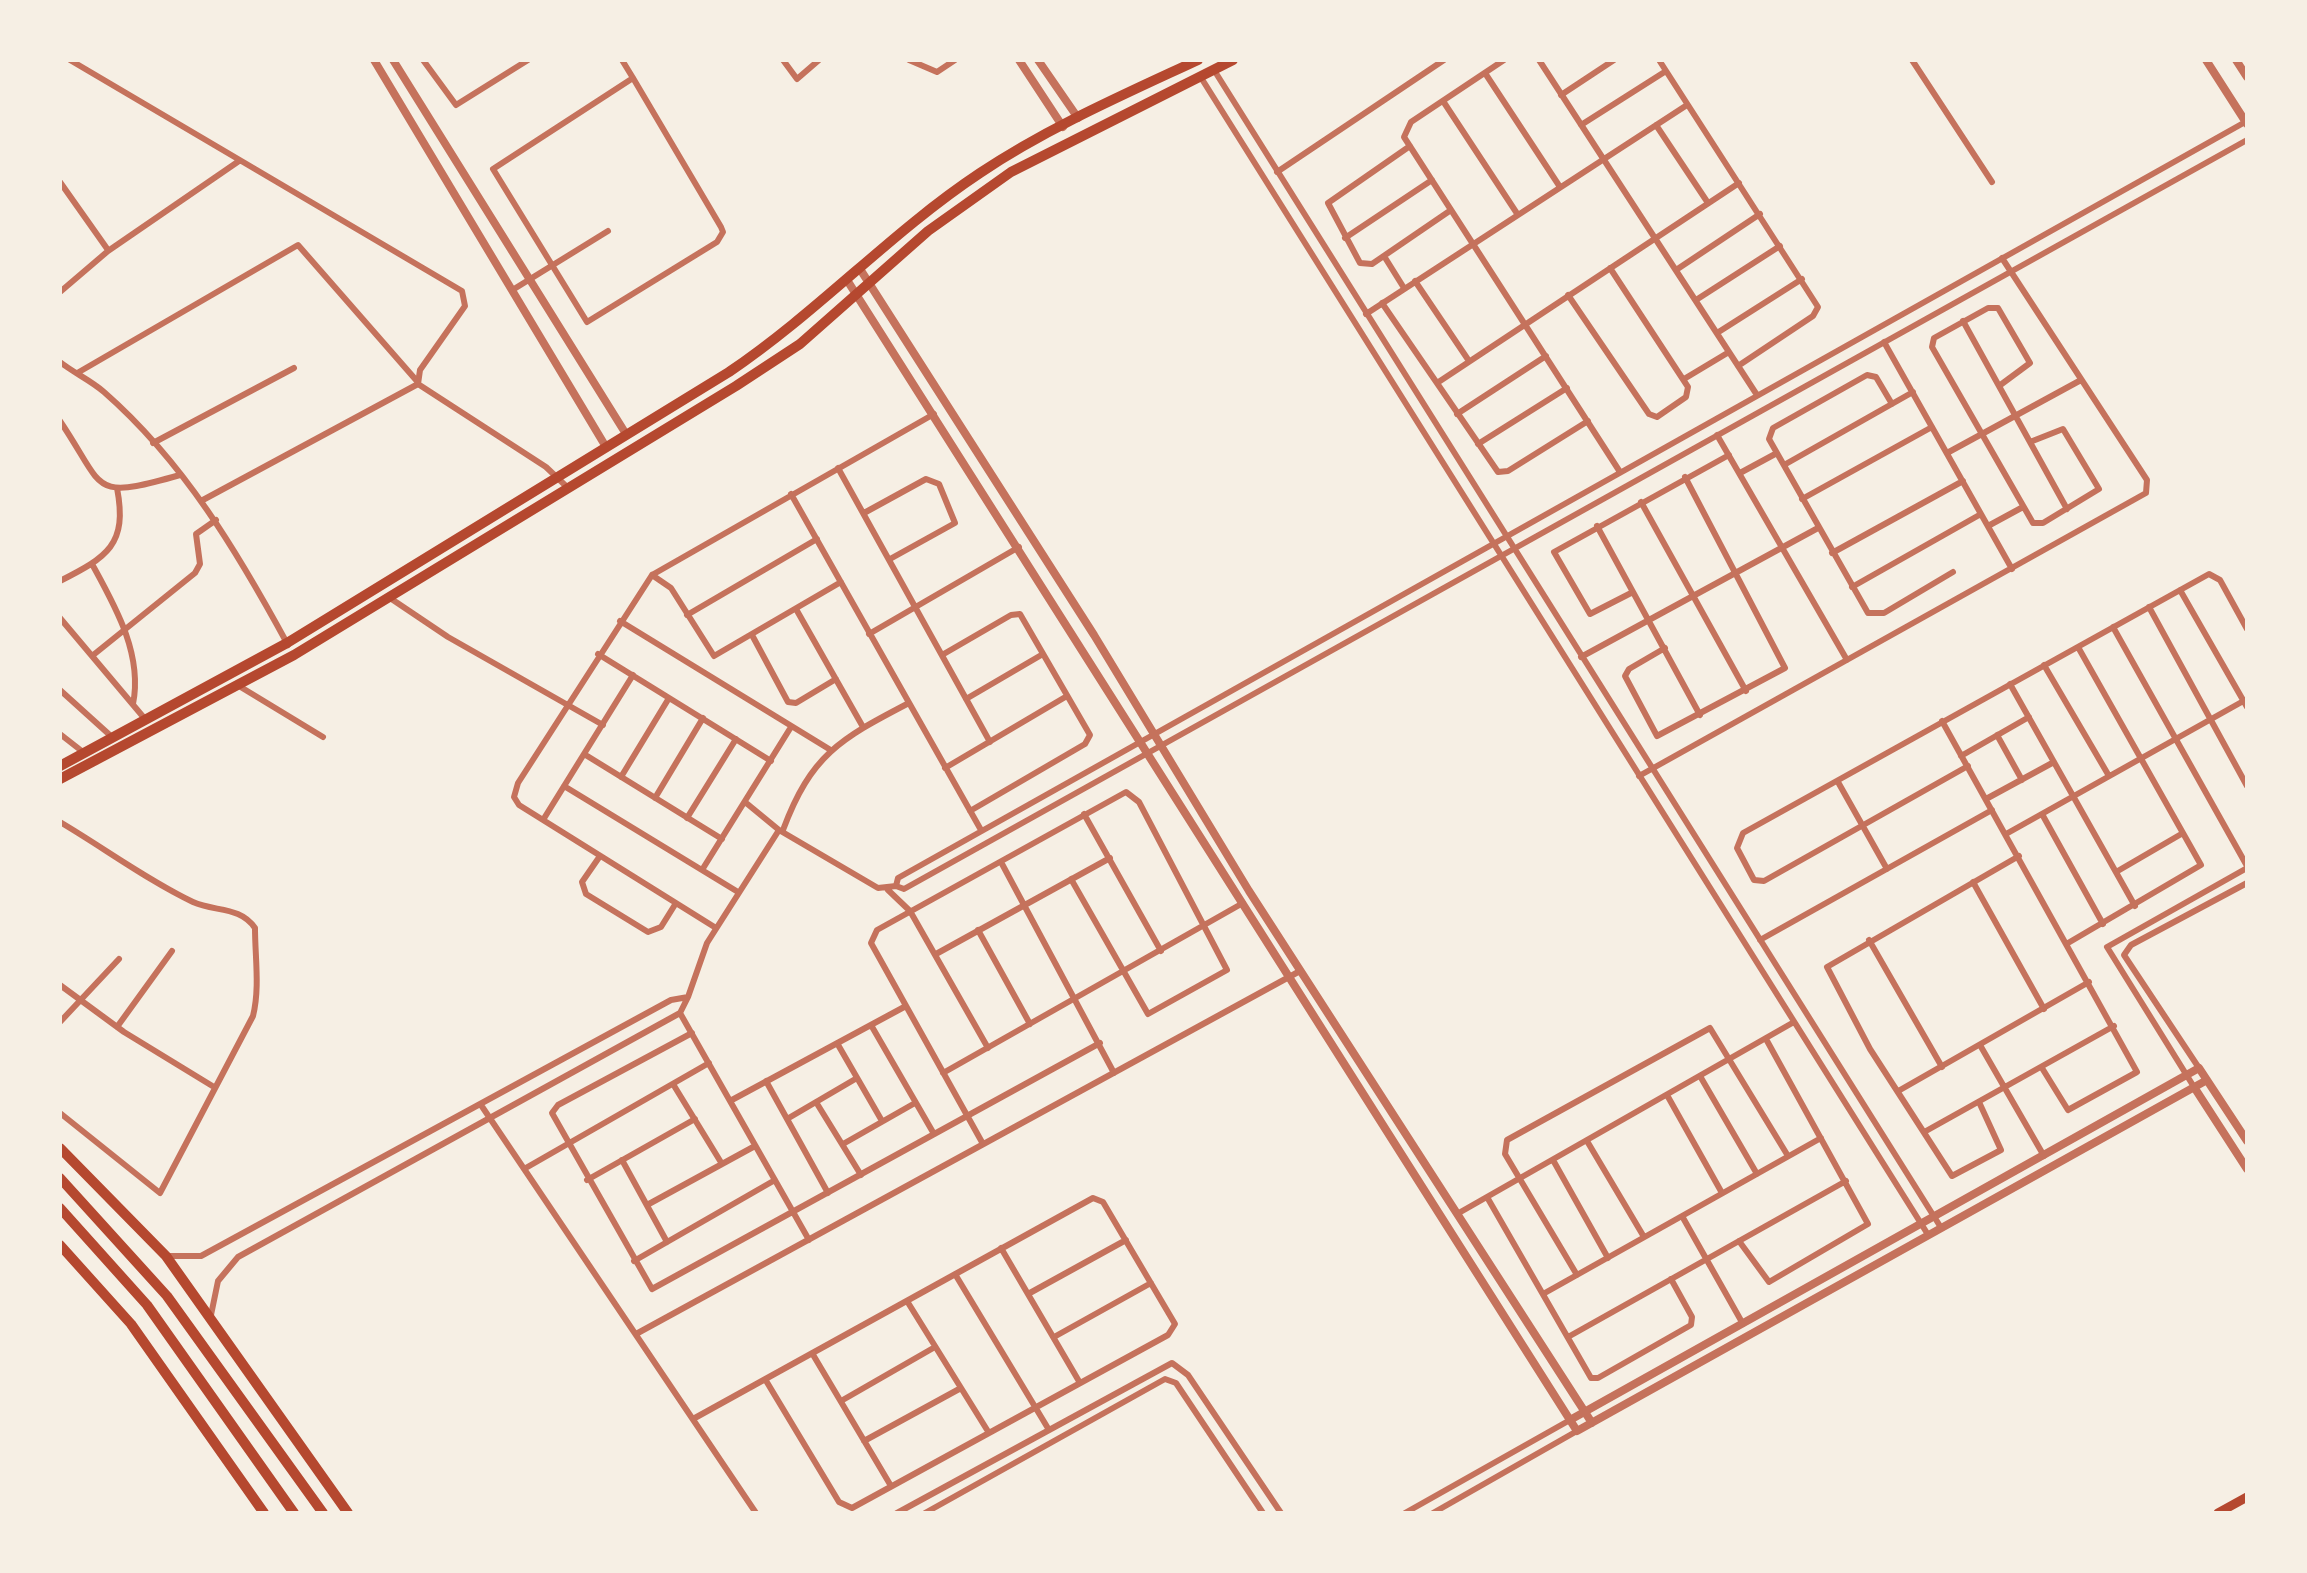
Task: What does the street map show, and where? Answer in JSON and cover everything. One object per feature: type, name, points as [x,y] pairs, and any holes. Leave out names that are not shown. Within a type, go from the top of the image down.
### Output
[{"type":"main road","points":[[60,766],[287,643],[783,335],[980,173],[1198,60]]},
{"type":"main road","points":[[60,779],[294,655],[800,344],[928,230],[1012,172],[1233,60]]},
{"type":"main road","points":[[60,1148],[166,1256],[348,1513]]},
{"type":"main road","points":[[60,1178],[167,1296],[323,1513]]},
{"type":"main road","points":[[60,1208],[148,1305],[294,1513]]},
{"type":"main road","points":[[60,1246],[131,1324],[264,1513]]},
{"type":"main road","points":[[2218,1513],[2234,1509],[2247,1497]]},
{"type":"street","points":[[70,60],[462,291],[465,306],[417,382],[201,501]]},
{"type":"street","points":[[374,60],[606,447]]},
{"type":"street","points":[[393,60],[626,434]]},
{"type":"street","points":[[423,60],[456,105],[528,60]]},
{"type":"street","points":[[622,60],[634,78],[721,227],[722,237],[591,322],[584,320],[493,169],[634,78]]},
{"type":"street","points":[[783,60],[797,79],[819,60]]},
{"type":"street","points":[[910,60],[937,72],[955,60]]},
{"type":"street","points":[[1019,60],[1063,127]]},
{"type":"street","points":[[1038,60],[1080,119]]},
{"type":"street","points":[[1278,172],[1444,60]]},
{"type":"street","points":[[1504,60],[1406,126],[1404,137],[1620,472]]},
{"type":"street","points":[[1540,60],[1757,395]]},
{"type":"street","points":[[1562,94],[1614,60]]},
{"type":"street","points":[[1659,60],[1817,302],[1817,312],[1738,366]]},
{"type":"street","points":[[1912,60],[1992,182]]},
{"type":"street","points":[[892,888],[898,878],[1154,732],[2247,122],[2206,60]]},
{"type":"street","points":[[2236,60],[2247,76]]},
{"type":"street","points":[[1213,69],[1938,1222]]},
{"type":"street","points":[[1581,126],[1666,71]]},
{"type":"street","points":[[1484,73],[1560,187]]},
{"type":"street","points":[[1200,76],[1924,1229]]},
{"type":"street","points":[[1443,100],[1518,215]]},
{"type":"street","points":[[1366,314],[1688,104]]},
{"type":"street","points":[[1656,125],[1708,203]]},
{"type":"street","points":[[745,802],[781,830],[892,888],[904,889],[2247,140]]},
{"type":"street","points":[[1410,146],[1331,199],[1328,207],[1345,238],[1364,266],[1451,210]]},
{"type":"street","points":[[60,292],[108,251],[239,161]]},
{"type":"street","points":[[1345,238],[1432,180]]},
{"type":"street","points":[[60,182],[108,251]]},
{"type":"street","points":[[1437,383],[1739,183]]},
{"type":"street","points":[[1676,270],[1760,214]]},
{"type":"street","points":[[514,289],[608,231]]},
{"type":"street","points":[[79,372],[298,246],[417,382],[557,474],[567,487]]},
{"type":"street","points":[[1696,300],[1780,246]]},
{"type":"street","points":[[1384,256],[1404,288]]},
{"type":"street","points":[[1639,776],[2138,500],[2148,487],[2002,258]]},
{"type":"street","points":[[1568,295],[1652,416],[1686,398],[1684,379],[1610,268]]},
{"type":"street","points":[[860,269],[1300,970],[1592,1424]]},
{"type":"street","points":[[1717,333],[1802,279]]},
{"type":"street","points":[[847,280],[1288,978],[1457,1237],[1576,1432]]},
{"type":"street","points":[[1415,281],[1469,362]]},
{"type":"street","points":[[1382,304],[1494,468],[1502,473],[1588,421]]},
{"type":"street","points":[[1998,386],[2026,371],[2028,358],[1998,308],[1988,308],[1934,338],[1932,346],[2022,507],[2037,525],[2096,493],[2099,484],[2062,429],[2030,442]]},
{"type":"street","points":[[1962,321],[2067,509]]},
{"type":"street","points":[[1884,342],[2012,569]]},
{"type":"street","points":[[1684,379],[1729,352]]},
{"type":"street","points":[[1458,414],[1546,356]]},
{"type":"street","points":[[62,367],[79,372],[154,443],[201,501],[216,520],[294,655]]},
{"type":"street","points":[[154,443],[294,368]]},
{"type":"street","points":[[1892,404],[1876,378],[1867,375],[1773,428],[1768,435],[1868,613],[1878,616],[1954,572]]},
{"type":"street","points":[[1948,453],[2081,380]]},
{"type":"street","points":[[1478,444],[1566,388]]},
{"type":"street","points":[[1784,464],[1914,392]]},
{"type":"street","points":[[716,928],[518,805],[516,788],[652,575],[934,414]]},
{"type":"street","points":[[60,421],[94,478],[117,488],[134,488],[180,475]]},
{"type":"street","points":[[1802,499],[1933,427]]},
{"type":"street","points":[[1718,435],[1847,660]]},
{"type":"street","points":[[1740,473],[1777,453]]},
{"type":"street","points":[[1634,592],[1590,614],[1555,558],[1557,548],[1729,454]]},
{"type":"street","points":[[838,468],[990,742]]},
{"type":"street","points":[[1665,648],[1626,672],[1634,697],[1657,736],[1786,668],[1685,477]]},
{"type":"street","points":[[864,513],[926,479],[938,484],[955,523],[890,559]]},
{"type":"street","points":[[1832,554],[1963,481]]},
{"type":"street","points":[[60,581],[92,564],[116,540],[122,518],[117,488]]},
{"type":"street","points":[[792,494],[982,830]]},
{"type":"street","points":[[1641,502],[1746,691]]},
{"type":"street","points":[[1988,526],[2022,507]]},
{"type":"street","points":[[1852,587],[1981,514]]},
{"type":"street","points":[[92,656],[198,568],[196,534],[216,520]]},
{"type":"street","points":[[1597,526],[1700,714]]},
{"type":"street","points":[[1581,658],[1818,528]]},
{"type":"street","points":[[686,615],[817,539]]},
{"type":"street","points":[[870,634],[1019,547]]},
{"type":"street","points":[[92,564],[126,629],[135,688],[133,704]]},
{"type":"street","points":[[1968,766],[1764,881],[1751,876],[1737,848],[1738,837],[2213,574],[2247,629]]},
{"type":"street","points":[[652,575],[671,588],[714,656],[840,582]]},
{"type":"street","points":[[2006,834],[2246,702],[2180,590]]},
{"type":"street","points":[[390,598],[458,643],[568,702],[602,725]]},
{"type":"street","points":[[2149,607],[2247,786]]},
{"type":"street","points":[[796,608],[863,727]]},
{"type":"street","points":[[942,656],[1016,613],[1090,734],[1085,744],[970,811]]},
{"type":"street","points":[[60,618],[146,720]]},
{"type":"street","points":[[620,622],[829,749]]},
{"type":"street","points":[[2112,628],[2247,867],[2106,947],[2247,1169]]},
{"type":"street","points":[[752,635],[791,703],[836,679]]},
{"type":"street","points":[[2068,944],[2198,869],[2199,861],[2078,646]]},
{"type":"street","points":[[598,654],[771,761]]},
{"type":"street","points":[[966,699],[1043,654]]},
{"type":"street","points":[[2044,666],[2109,776]]},
{"type":"street","points":[[542,820],[633,675]]},
{"type":"street","points":[[2010,684],[2135,906]]},
{"type":"street","points":[[238,685],[323,737]]},
{"type":"street","points":[[60,690],[113,737]]},
{"type":"street","points":[[945,768],[1067,696]]},
{"type":"street","points":[[621,777],[669,698]]},
{"type":"street","points":[[211,1315],[218,1282],[238,1257],[680,1013],[716,928],[829,749],[908,703]]},
{"type":"street","points":[[1962,756],[2028,716]]},
{"type":"street","points":[[655,798],[703,718]]},
{"type":"street","points":[[1942,722],[2137,1067],[2135,1075],[2068,1110],[2042,1068]]},
{"type":"street","points":[[702,870],[791,727]]},
{"type":"street","points":[[60,734],[84,753]]},
{"type":"street","points":[[1997,735],[2022,780]]},
{"type":"street","points":[[687,818],[736,738]]},
{"type":"street","points":[[584,754],[722,839]]},
{"type":"street","points":[[1986,799],[2054,762]]},
{"type":"street","points":[[1838,782],[1887,870]]},
{"type":"street","points":[[564,786],[738,892]]},
{"type":"street","points":[[983,1144],[870,938],[1121,793],[1136,797],[1228,965],[1219,978],[1148,1014],[1071,879]]},
{"type":"street","points":[[1760,940],[1992,810]]},
{"type":"street","points":[[1084,814],[1161,951]]},
{"type":"street","points":[[2042,814],[2103,924]]},
{"type":"street","points":[[60,822],[194,902],[222,906],[253,924],[255,1009],[160,1193],[60,1113]]},
{"type":"street","points":[[2116,872],[2183,833]]},
{"type":"street","points":[[600,856],[582,882],[586,894],[648,932],[661,927],[676,903]]},
{"type":"street","points":[[1979,1102],[2001,1145],[1992,1158],[1952,1176],[1900,1090],[1874,1056],[1827,971],[1829,963],[2018,856]]},
{"type":"street","points":[[936,954],[1110,858]]},
{"type":"street","points":[[1001,862],[1114,1073]]},
{"type":"street","points":[[1973,882],[2044,1008]]},
{"type":"street","points":[[2247,883],[2131,945],[2124,955],[2247,1141]]},
{"type":"street","points":[[892,888],[936,954],[988,1048]]},
{"type":"street","points":[[943,1073],[1243,903]]},
{"type":"street","points":[[978,930],[1030,1024]]},
{"type":"street","points":[[1869,940],[1942,1067]]},
{"type":"street","points":[[117,1027],[172,951]]},
{"type":"street","points":[[60,1022],[82,1003],[118,958]]},
{"type":"street","points":[[636,1334],[1300,970]]},
{"type":"street","points":[[1900,1090],[2089,982]]},
{"type":"street","points":[[60,986],[117,1027],[214,1087]]},
{"type":"street","points":[[166,1256],[201,1256],[668,1002],[688,997]]},
{"type":"street","points":[[730,1101],[906,1006]]},
{"type":"street","points":[[680,1013],[809,1240]]},
{"type":"street","points":[[1457,1214],[1794,1022]]},
{"type":"street","points":[[871,1025],[934,1134]]},
{"type":"street","points":[[1926,1131],[2114,1026]]},
{"type":"street","points":[[1577,1275],[1505,1154],[1507,1140],[1706,1030],[1713,1030],[1788,1156]]},
{"type":"street","points":[[692,1033],[554,1109],[553,1119],[567,1146],[648,1285],[656,1289],[1100,1043]]},
{"type":"street","points":[[1739,1241],[1762,1278],[1775,1280],[1868,1224],[1766,1038]]},
{"type":"street","points":[[837,1044],[882,1122]]},
{"type":"street","points":[[1980,1045],[2044,1156]]},
{"type":"street","points":[[524,1169],[709,1063]]},
{"type":"street","points":[[1938,1222],[2199,1068]]},
{"type":"street","points":[[1700,1076],[1757,1174]]},
{"type":"street","points":[[786,1118],[857,1078]]},
{"type":"street","points":[[1405,1513],[1743,1324],[2207,1080]]},
{"type":"street","points":[[766,1082],[828,1193]]},
{"type":"street","points":[[674,1084],[722,1164]]},
{"type":"street","points":[[1667,1095],[1722,1194]]},
{"type":"street","points":[[816,1102],[861,1174]]},
{"type":"street","points":[[843,1144],[916,1103]]},
{"type":"street","points":[[482,1105],[756,1513]]},
{"type":"street","points":[[587,1180],[695,1119]]},
{"type":"street","points":[[1543,1294],[1821,1138]]},
{"type":"street","points":[[1587,1140],[1644,1237]]},
{"type":"street","points":[[647,1206],[756,1146]]},
{"type":"street","points":[[622,1160],[667,1242]]},
{"type":"street","points":[[1552,1160],[1608,1258]]},
{"type":"street","points":[[634,1261],[774,1180]]},
{"type":"street","points":[[1568,1337],[1846,1181]]},
{"type":"street","points":[[1487,1197],[1588,1374],[1598,1378],[1691,1325],[1692,1317],[1671,1280]]},
{"type":"street","points":[[693,1419],[907,1300],[1002,1248],[1097,1198],[1126,1240],[1176,1329],[852,1508],[842,1506],[765,1379]]},
{"type":"street","points":[[1682,1216],[1743,1324]]},
{"type":"street","points":[[1434,1513],[1924,1229]]},
{"type":"street","points":[[1028,1294],[1126,1240]]},
{"type":"street","points":[[1002,1248],[1080,1383]]},
{"type":"street","points":[[955,1274],[1048,1430]]},
{"type":"street","points":[[1054,1337],[1151,1283]]},
{"type":"street","points":[[907,1300],[989,1433]]},
{"type":"street","points":[[841,1400],[936,1347]]},
{"type":"street","points":[[812,1353],[891,1486]]},
{"type":"street","points":[[897,1513],[1165,1366],[1179,1364],[1282,1513]]},
{"type":"street","points":[[924,1513],[1165,1378],[1176,1383],[1263,1513]]},
{"type":"street","points":[[864,1440],[961,1388]]}]
